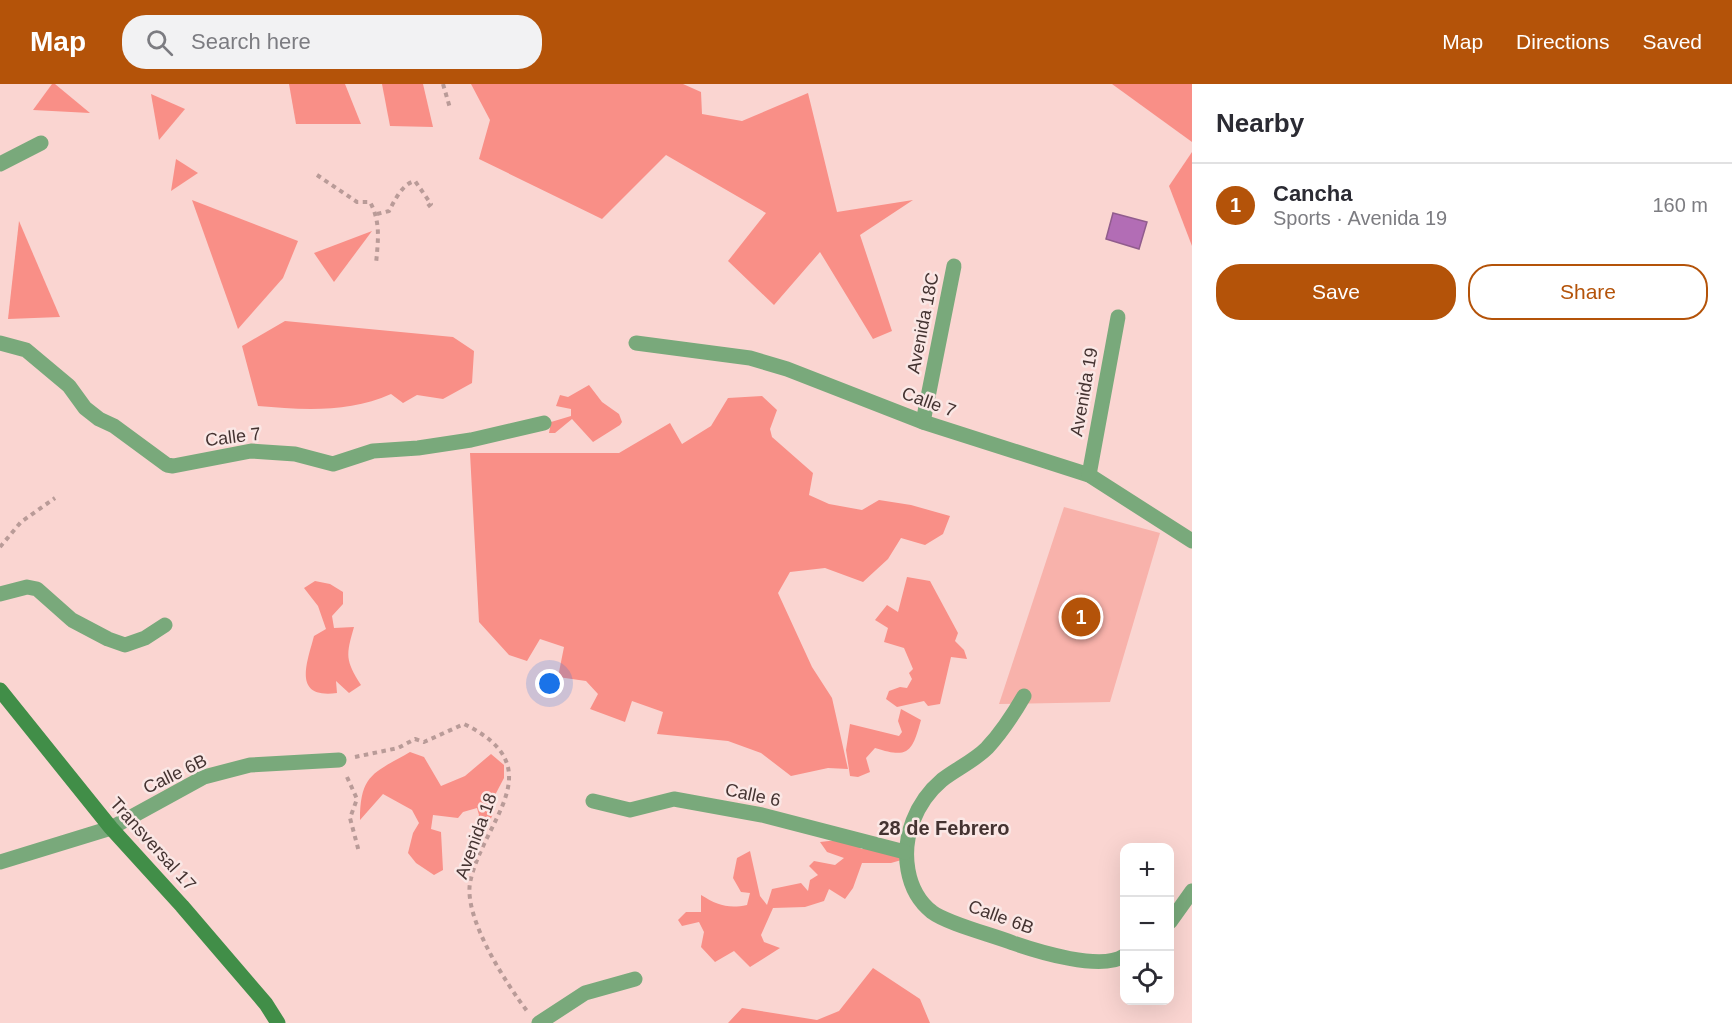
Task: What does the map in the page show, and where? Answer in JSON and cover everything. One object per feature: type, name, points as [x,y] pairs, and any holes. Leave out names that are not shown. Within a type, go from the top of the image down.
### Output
[{"type":"main road","name":"Transversal 17","points":[[0,690],[111,828],[182,906],[266,1005],[278,1023]]},
{"type":"street","points":[[0,164],[41,143]]},
{"type":"street","name":"Avenida 18C","points":[[923,422],[954,266]]},
{"type":"street","name":"Avenida 19","points":[[1089,475],[1118,317]]},
{"type":"street","name":"Calle 7","points":[[0,343],[26,350],[69,386],[85,408],[167,465],[173,466],[250,451],[295,454],[333,464],[373,450],[418,448],[471,440],[544,423]]},
{"type":"street","name":"Calle 7","points":[[636,343],[750,358],[787,369],[923,422],[1089,475],[1192,541]]},
{"type":"street","points":[[0,594],[27,587],[37,589],[72,621],[125,645],[145,638],[165,625]]},
{"type":"street","points":[[905,852],[913,821],[924,801],[941,782],[985,750],[1009,721],[1024,696]]},
{"type":"street","name":"Calle 6B","points":[[0,862],[111,828],[204,777],[250,765],[339,760]]},
{"type":"street","name":"Calle 6","points":[[593,801],[630,810],[674,799],[762,815],[905,852]]},
{"type":"street","name":"Calle 6B","points":[[905,852],[911,885],[921,902],[934,914],[1028,948],[1082,962],[1120,957]]},
{"type":"street","points":[[1174,916],[1192,891]]},
{"type":"street","points":[[535,1018],[585,993],[635,979]]},
{"type":"path","points":[[443,84],[450,108]]},
{"type":"path","points":[[317,175],[357,202],[370,202],[377,214],[379,234],[376,264]]},
{"type":"path","points":[[377,214],[389,211],[397,196],[409,182],[415,181],[432,204],[426,208]]},
{"type":"path","points":[[0,547],[21,522],[55,498]]},
{"type":"path","name":"Avenida 18","points":[[339,760],[398,748],[415,739],[424,742],[464,724],[484,734],[502,752],[510,779],[501,814],[470,884],[471,909],[509,987],[535,1018]]},
{"type":"path","points":[[339,760],[357,799],[350,818],[359,852]]},
{"type":"shaded area","points":[[52,84],[55,84],[90,113],[33,110]]},
{"type":"shaded area","points":[[289,84],[345,84],[361,124],[296,124]]},
{"type":"shaded area","points":[[382,84],[423,84],[433,127],[390,126]]},
{"type":"shaded area","points":[[471,84],[683,84],[701,92],[702,114],[742,121],[808,93],[837,212],[913,200],[860,235],[892,331],[873,339],[820,252],[774,305],[728,261],[766,213],[666,155],[602,219],[479,159],[490,120]]},
{"type":"shaded area","points":[[1112,84],[1192,84],[1192,142]]},
{"type":"shaded area","points":[[151,94],[185,109],[159,140]]},
{"type":"shaded area","points":[[1192,152],[1192,246],[1169,186]]},
{"type":"shaded area","points":[[176,159],[198,173],[171,191]]},
{"type":"shaded area","points":[[192,200],[298,241],[283,278],[238,329]]},
{"type":"shaded area","points":[[1113,213],[1147,222],[1139,249],[1106,239]]},
{"type":"shaded area","points":[[19,221],[60,317],[8,319]]},
{"type":"shaded area","points":[[372,231],[334,282],[314,253]]},
{"type":"shaded area","points":[[285,321],[453,337],[474,351],[472,383],[443,399],[417,395],[403,403],[391,394],[359,404],[326,409],[258,406],[242,346]]},
{"type":"shaded area","points":[[589,385],[602,402],[619,414],[622,422],[620,425],[593,442],[572,419],[555,433],[549,433],[551,422],[571,416],[571,409],[556,406],[560,395],[568,397]]},
{"type":"shaded area","points":[[762,396],[777,410],[770,429],[772,437],[813,473],[809,495],[829,504],[862,510],[879,500],[911,505],[950,516],[943,534],[925,545],[901,538],[888,559],[863,582],[825,568],[790,572],[778,593],[812,667],[832,698],[848,769],[828,768],[791,776],[761,753],[728,741],[657,734],[663,712],[632,701],[625,722],[590,709],[598,694],[586,681],[558,677],[564,647],[540,639],[527,661],[509,655],[479,622],[470,453],[619,453],[670,423],[682,444],[711,426],[728,398]]},
{"type":"shaded area","points":[[1064,507],[1160,533],[1110,702],[999,704]]},
{"type":"shaded area","points":[[907,577],[930,581],[958,633],[955,641],[964,650],[967,659],[951,657],[940,704],[928,706],[924,701],[897,707],[886,699],[889,691],[900,687],[907,688],[912,679],[909,673],[913,669],[904,648],[884,642],[888,628],[875,620],[887,605],[898,612]]},
{"type":"shaded area","points":[[315,581],[330,584],[343,592],[343,604],[332,616],[334,628],[354,627],[348,657],[361,685],[349,693],[336,681],[337,693],[323,693],[313,690],[308,685],[306,667],[314,636],[326,629],[318,606],[304,588]]},
{"type":"shaded area","points":[[901,709],[921,720],[911,746],[907,750],[895,753],[875,748],[866,758],[870,772],[858,777],[850,776],[846,750],[850,724],[899,736],[902,732],[898,721]]},
{"type":"shaded area","points":[[410,752],[424,757],[441,786],[465,776],[491,754],[504,765],[504,778],[494,797],[494,811],[478,851],[474,851],[473,831],[479,815],[477,808],[463,812],[458,818],[433,815],[431,829],[441,832],[443,870],[434,875],[416,863],[408,853],[413,833],[419,823],[412,810],[383,794],[360,820],[366,784],[378,771]]},
{"type":"shaded area","points":[[855,838],[861,849],[891,848],[905,859],[891,863],[862,863],[853,888],[845,899],[829,889],[824,901],[805,907],[773,908],[761,935],[764,942],[780,948],[750,967],[734,951],[715,962],[701,947],[704,932],[699,922],[682,926],[678,920],[686,912],[701,912],[701,895],[723,905],[734,907],[747,905],[750,893],[741,892],[733,878],[737,858],[750,851],[760,896],[767,905],[772,889],[801,883],[808,891],[810,880],[818,875],[809,866],[814,861],[835,865],[844,858],[827,852],[820,842]]},
{"type":"shaded area","points":[[873,968],[920,999],[930,1023],[728,1023],[742,1008],[817,1020],[839,1011]]},
{"type":"place","name":"Cancha","points":[[1081,617]]},
{"type":"district","name":"28 de Febrero","points":[[944,828]]}]
